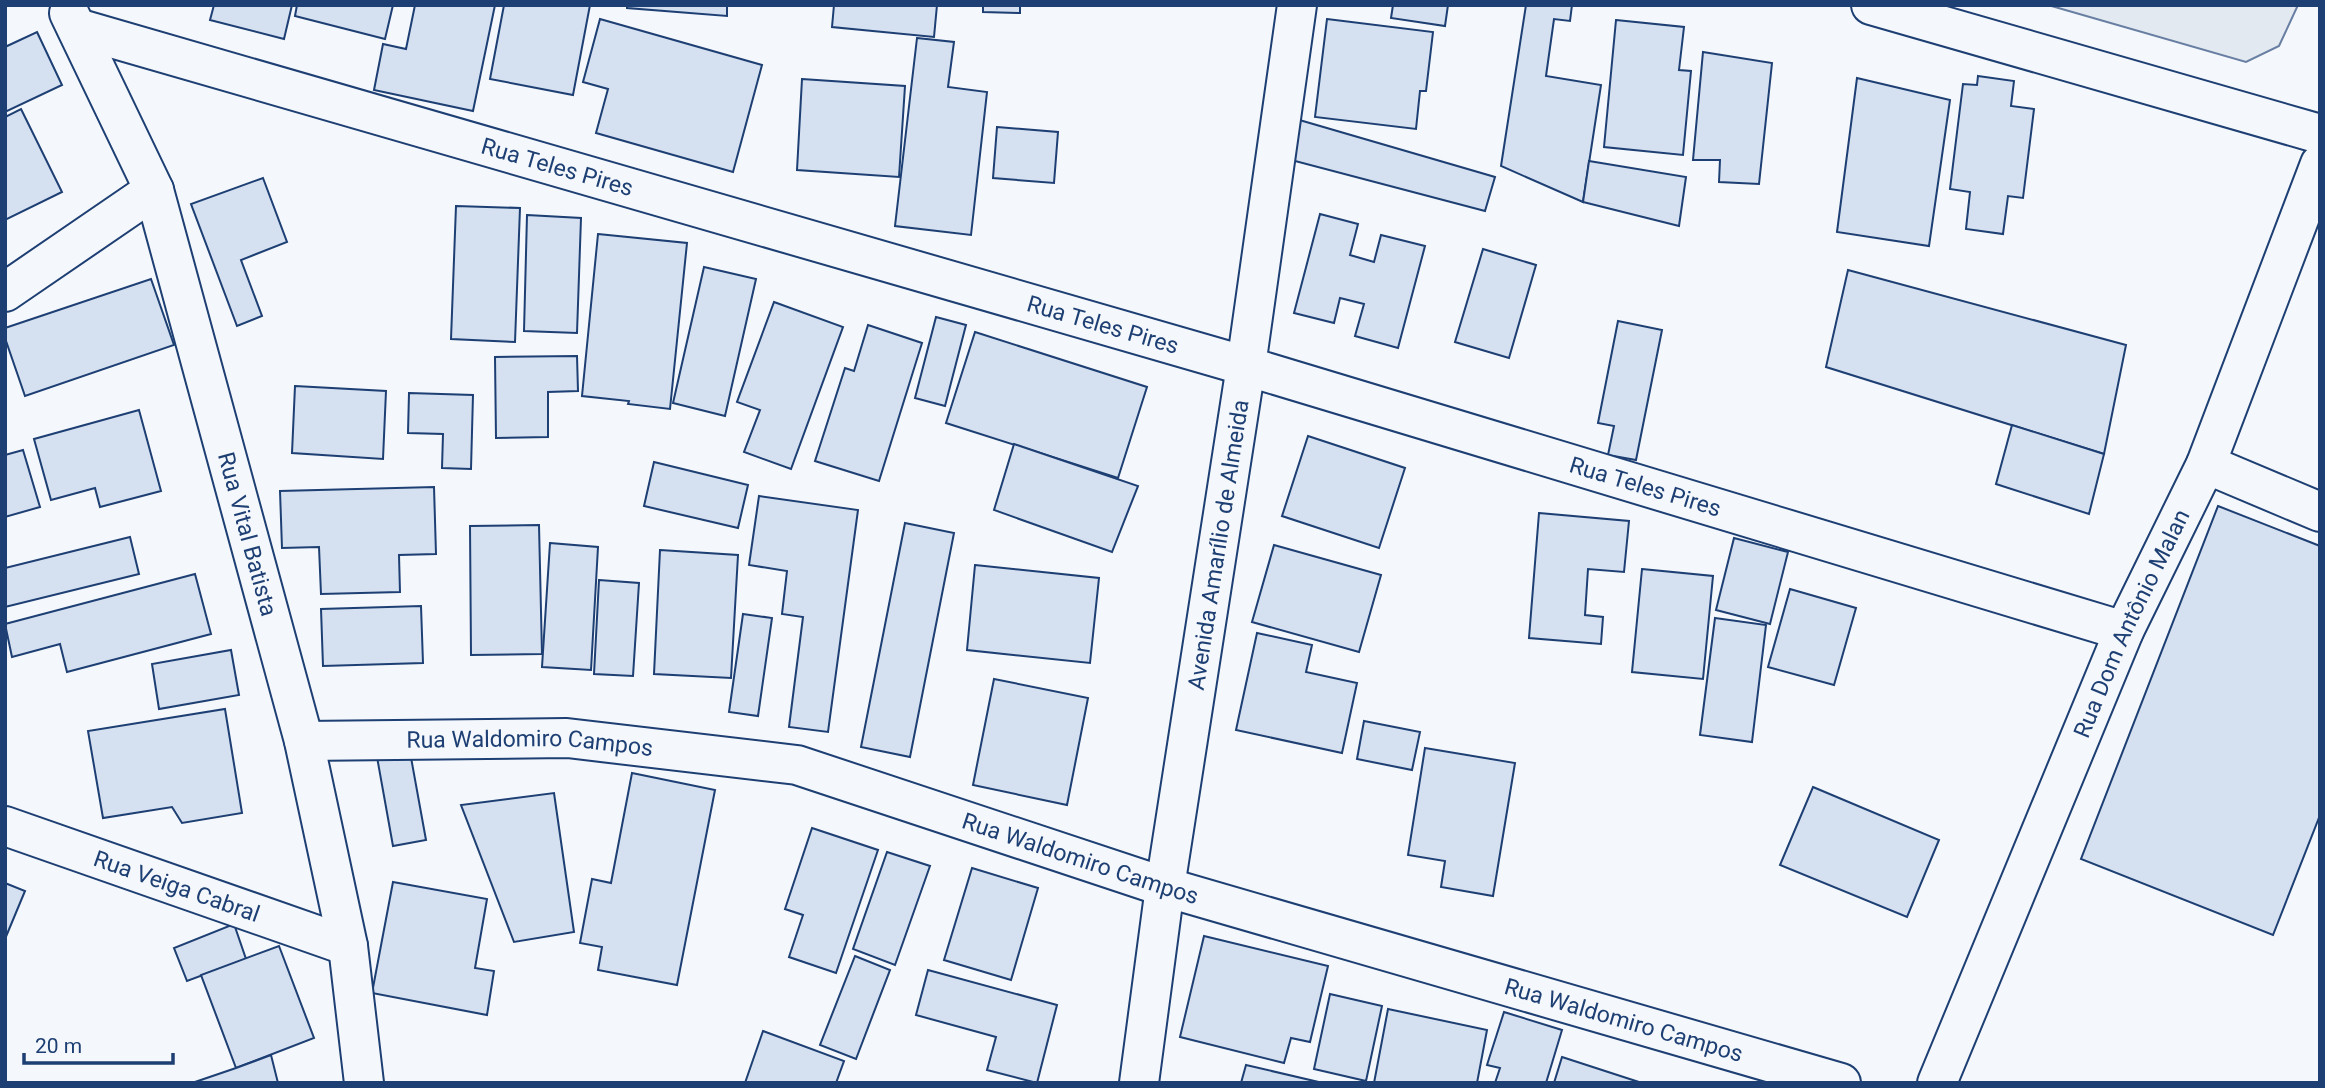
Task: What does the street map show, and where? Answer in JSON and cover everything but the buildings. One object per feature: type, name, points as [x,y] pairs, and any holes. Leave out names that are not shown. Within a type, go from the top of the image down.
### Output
[{"type":"street","name":"Avenida Amarílio de Almeida","points":[[1139,1083],[1165,887],[1246,366],[1297,5]]},
{"type":"street","points":[[1871,5],[2320,134]]},
{"type":"street","name":"Rua Teles Pires","points":[[71,17],[1246,366],[2124,631]]},
{"type":"street","name":"Rua Vital Batista","points":[[71,17],[154,190],[304,741],[348,946],[364,1083]]},
{"type":"street","name":"Rua Dom Antônio Malan","points":[[1937,1083],[2124,631],[2206,464],[2320,164]]},
{"type":"street","points":[[5,292],[154,190]]},
{"type":"street","points":[[2206,464],[2320,512]]},
{"type":"street","name":"Rua Waldomiro Campos","points":[[304,741],[567,738],[797,765],[1165,887],[1841,1083]]},
{"type":"street","name":"Rua Veiga Cabral","points":[[5,826],[348,946]]},
{"type":"shaded area","points":[[2048,5],[2298,5],[2279,46],[2246,62]]}]
